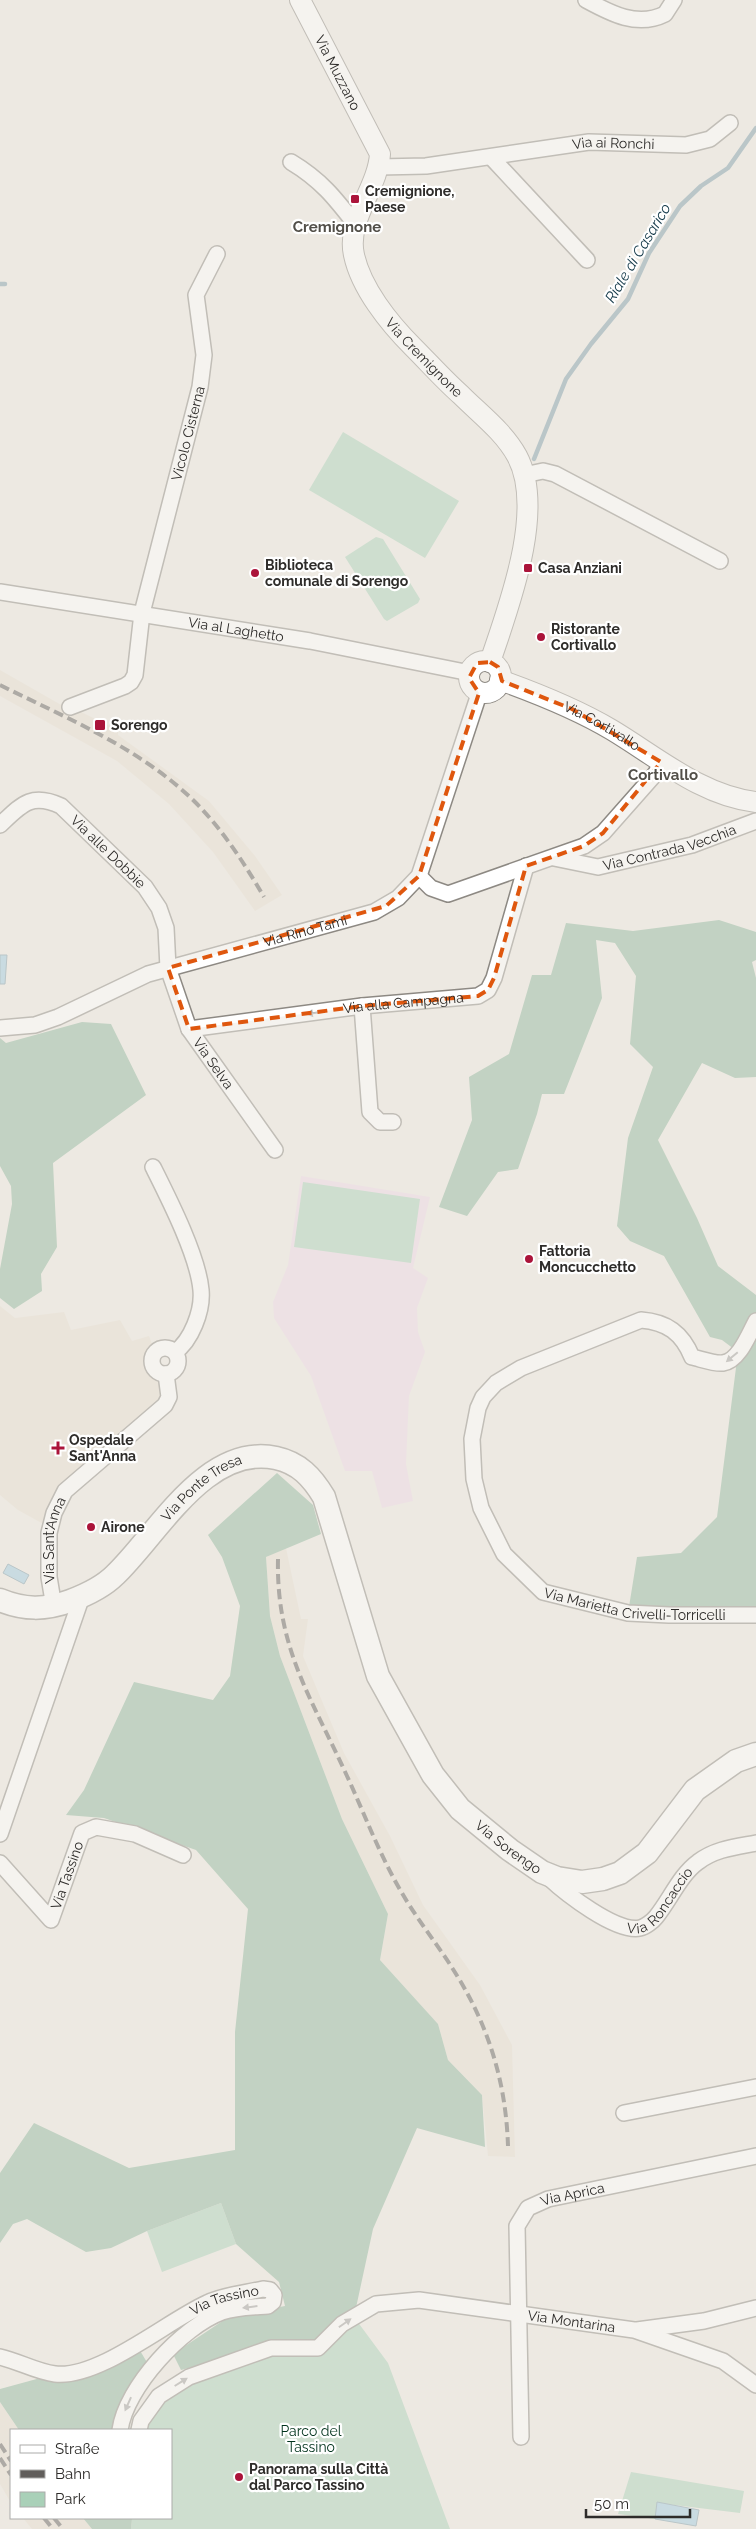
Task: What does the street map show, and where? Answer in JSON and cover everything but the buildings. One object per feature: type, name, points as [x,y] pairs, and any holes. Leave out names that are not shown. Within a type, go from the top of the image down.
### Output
[{"type":"main road","name":"Via Ponte Tresa","points":[[0,1600],[27,1608],[54,1606],[82,1596],[115,1576],[191,1490],[206,1476],[237,1460],[254,1456],[288,1461],[303,1470],[316,1484],[332,1516],[353,1592]]},
{"type":"main road","name":"Via Sorengo","points":[[353,1592],[378,1676],[437,1781],[460,1809],[510,1850],[542,1872],[557,1878],[582,1882],[620,1874],[647,1853],[695,1790],[736,1762],[756,1754]]},
{"type":"street","name":"Via Muzzano","points":[[300,0],[377,147],[380,154],[380,167]]},
{"type":"street","points":[[586,0],[620,16],[642,19],[665,14],[674,0]]},
{"type":"street","name":"Via ai Ronchi","points":[[380,167],[426,166],[589,142],[686,145],[710,139],[730,123]]},
{"type":"street","points":[[491,157],[587,260]]},
{"type":"street","points":[[291,162],[314,176],[331,192],[356,225]]},
{"type":"street","name":"Via Cremignone","points":[[380,167],[356,225],[353,254],[358,268],[380,308],[396,330],[505,439],[517,457],[524,475],[527,499],[521,562],[490,662]]},
{"type":"street","name":"Vicolo Cisterna","points":[[70,707],[131,682],[136,670],[142,613],[200,387],[204,355],[196,295],[217,254]]},
{"type":"street","points":[[524,475],[543,471],[555,474],[720,561]]},
{"type":"street","name":"Via al Laghetto","points":[[0,592],[310,641],[470,673]]},
{"type":"street","points":[[490,662],[498,667],[500,680],[492,690],[480,691],[472,686],[470,673],[477,663],[490,662]]},
{"type":"street","name":"Via Cortivallo","points":[[500,680],[572,709],[612,730],[661,762],[703,785],[729,795],[756,802]]},
{"type":"street","name":"Via Rino Tami","points":[[0,1028],[35,1025],[58,1017],[148,974],[374,912],[398,898],[419,876],[480,691]]},
{"type":"street","name":"Via Contrada Vecchia","points":[[419,876],[431,888],[448,894],[584,846],[603,833],[656,773],[661,762]]},
{"type":"street","name":"Via alle Dobbie","points":[[0,825],[21,805],[30,801],[42,799],[61,806],[145,887],[159,908],[166,928],[168,968]]},
{"type":"street","name":"Via Contrada Vecchia","points":[[552,858],[598,867],[692,845],[756,821]]},
{"type":"street","name":"Via alla Campagna","points":[[189,1029],[362,1006],[478,996],[488,990],[494,978],[526,866]]},
{"type":"street","name":"Via Selva","points":[[168,968],[189,1029],[274,1150]]},
{"type":"street","points":[[362,1006],[370,1112],[380,1122],[392,1122]]},
{"type":"street","points":[[153,1167],[186,1241],[199,1277],[201,1290],[198,1311],[188,1339],[175,1352]]},
{"type":"street","name":"Via Marietta Crivelli-Torricelli","points":[[756,1321],[731,1359],[722,1364],[692,1357],[687,1345],[675,1330],[658,1322],[641,1320],[521,1368],[496,1383],[483,1397],[478,1408],[472,1439],[474,1479],[487,1523],[504,1554],[543,1592],[628,1613],[756,1615]]},
{"type":"street","points":[[165,1348],[175,1352],[178,1364],[173,1371],[166,1374],[154,1369],[153,1355],[158,1350],[165,1348]]},
{"type":"street","name":"Via Sant'Anna","points":[[54,1606],[48,1556],[48,1533],[54,1513],[65,1491],[165,1405],[168,1397],[166,1374]]},
{"type":"street","points":[[0,1834],[82,1596]]},
{"type":"street","name":"Via Tassino","points":[[0,1863],[51,1920],[82,1833],[96,1827],[134,1834],[183,1854]]},
{"type":"street","name":"Via Roncaccio","points":[[542,1872],[568,1896],[609,1919],[631,1928],[642,1928],[655,1919],[696,1863],[711,1854],[725,1849],[756,1843]]},
{"type":"street","points":[[624,2113],[756,2087]]},
{"type":"street","name":"Via Aprica","points":[[521,2437],[517,2313],[517,2226],[528,2208],[548,2199],[756,2156]]},
{"type":"street","name":"Via Tassino","points":[[0,2357],[55,2374],[76,2372],[92,2367],[136,2344],[208,2302],[263,2289],[270,2290],[274,2295],[273,2302],[268,2306],[223,2312],[200,2324],[174,2346],[151,2369],[130,2399],[120,2429]]},
{"type":"street","name":"Via Montarina","points":[[139,2429],[141,2421],[159,2396],[189,2377],[271,2348],[318,2348],[342,2324],[376,2304],[418,2300],[634,2330],[723,2361],[756,2385]]},
{"type":"street","points":[[634,2330],[704,2321],[756,2308]]},
{"type":"highlighted area","points":[[490,662],[498,667],[502,681],[572,709],[661,762],[603,833],[584,846],[526,866],[494,978],[488,990],[478,996],[362,1006],[189,1029],[168,968],[386,906],[419,876],[479,693],[469,678],[477,663]]},
{"type":"shaded area","points":[[0,670],[63,706],[77,710],[118,730],[118,735],[209,801],[255,856],[282,895],[255,911],[213,852],[169,804],[117,761],[0,696]]},
{"type":"shaded area","points":[[301,1176],[430,1197],[413,1268],[428,1278],[417,1308],[418,1332],[425,1352],[409,1396],[406,1464],[413,1501],[382,1508],[372,1471],[345,1471],[311,1376],[274,1318],[273,1302],[288,1265]]},
{"type":"shaded area","name":"Ospedale Sant'Anna","points":[[0,1306],[15,1318],[64,1312],[71,1330],[120,1320],[132,1341],[149,1336],[155,1352],[152,1365],[162,1373],[169,1397],[65,1491],[47,1526],[18,1510],[0,1495]]},
{"type":"shaded area","points":[[286,1548],[301,1619],[308,1619],[303,1656],[344,1753],[390,1836],[423,1905],[480,1985],[512,2045],[515,2157],[488,2156],[482,2095],[448,2060],[438,2024],[380,1960],[388,1914],[342,1819],[280,1656],[270,1616],[266,1557]]},
{"type":"shaded area","points":[[0,2402],[18,2429],[10,2429],[10,2501],[0,2484]]},
{"type":"shaded area","points":[[24,2519],[84,2519],[92,2529],[32,2529]]},
{"type":"green space","points":[[343,432],[459,501],[425,558],[309,490]]},
{"type":"green space","points":[[376,537],[383,539],[420,599],[418,603],[387,621],[345,557]]},
{"type":"green space","points":[[719,920],[756,932],[756,960],[752,962],[756,978],[756,1077],[735,1078],[702,1063],[658,1140],[697,1218],[718,1266],[756,1295],[756,1615],[628,1613],[637,1557],[681,1553],[717,1517],[738,1352],[722,1340],[710,1337],[664,1256],[630,1241],[617,1226],[628,1138],[653,1067],[630,1044],[636,976],[615,943],[596,940],[602,998],[564,1094],[542,1094],[518,1169],[498,1172],[467,1216],[439,1207],[472,1120],[469,1077],[509,1054],[532,975],[551,975],[566,923],[633,931]]},
{"type":"green space","points":[[82,1022],[111,1024],[146,1095],[53,1163],[57,1247],[41,1274],[42,1291],[14,1309],[0,1298],[0,1269],[12,1204],[11,1186],[0,1166],[0,1038],[6,1043]]},
{"type":"green space","points":[[303,1182],[420,1199],[411,1263],[294,1247]]},
{"type":"green space","points":[[277,1473],[313,1505],[321,1534],[266,1557],[270,1616],[280,1656],[342,1819],[388,1914],[380,1960],[438,2024],[448,2060],[482,2095],[485,2147],[417,2128],[373,2229],[354,2317],[318,2348],[248,2352],[181,2370],[173,2354],[230,2316],[285,2306],[279,2282],[236,2244],[221,2203],[147,2231],[111,2248],[86,2252],[27,2219],[13,2224],[0,2243],[0,2173],[34,2123],[129,2168],[235,2150],[235,2032],[248,1909],[196,1850],[104,1818],[66,1815],[84,1790],[134,1682],[213,1700],[230,1676],[240,1606],[222,1557],[208,1535]]},
{"type":"green space","points":[[221,2203],[236,2244],[162,2272],[147,2231]]},
{"type":"green space","name":"Parco del Tassino","points":[[354,2317],[388,2363],[450,2529],[131,2529],[132,2519],[172,2519],[172,2429],[140,2429],[159,2396]]},
{"type":"green space","points":[[136,2344],[151,2369],[121,2429],[18,2429],[0,2402],[0,2389],[55,2374]]},
{"type":"green space","points":[[631,2472],[744,2491],[740,2513],[658,2503],[655,2519],[618,2514]]},
{"type":"green space","points":[[84,2519],[132,2519],[131,2529],[92,2529]]},
{"type":"water","points":[[0,955],[7,955],[5,984],[0,984]]},
{"type":"water","points":[[8,1564],[29,1575],[24,1584],[3,1573]]},
{"type":"water","points":[[657,2502],[699,2510],[696,2526],[655,2519]]},
{"type":"waterway","name":"Riale di Casarico","points":[[534,459],[566,379],[591,344],[628,299],[649,253],[680,206],[701,186],[728,168],[756,128]]},
{"type":"waterway","points":[[0,284],[5,284]]},
{"type":"railway","points":[[0,685],[71,719],[117,744],[161,773],[181,789],[205,813],[227,840],[247,868],[264,897]]},
{"type":"railway","points":[[278,1559],[279,1591],[283,1620],[299,1672],[394,1879],[415,1914],[443,1953],[478,2014],[494,2056],[504,2100],[508,2146]]},
{"type":"railway","points":[[0,2444],[10,2459]]},
{"type":"railway","points":[[0,2458],[10,2473]]},
{"type":"railway","points":[[45,2519],[53,2529]]},
{"type":"railway","points":[[55,2519],[63,2529]]},
{"type":"place","name":"Cremignione, Paese","points":[[355,199]]},
{"type":"place","name":"Casa Anziani","points":[[528,568]]},
{"type":"place","name":"Biblioteca comunale di Sorengo","points":[[255,573]]},
{"type":"place","name":"Ristorante Cortivallo","points":[[541,637]]},
{"type":"place","name":"Sorengo","points":[[100,725]]},
{"type":"place","name":"Fattoria Moncucchetto","points":[[529,1259]]},
{"type":"place","name":"Ospedale Sant'Anna","points":[[58,1448]]},
{"type":"place","name":"Airone","points":[[91,1527]]},
{"type":"place","name":"Panorama sulla Città dal Parco Tassino","points":[[239,2477]]},
{"type":"district","name":"Cremignone","points":[[337,227]]},
{"type":"district","name":"Cortivallo","points":[[663,775]]}]
